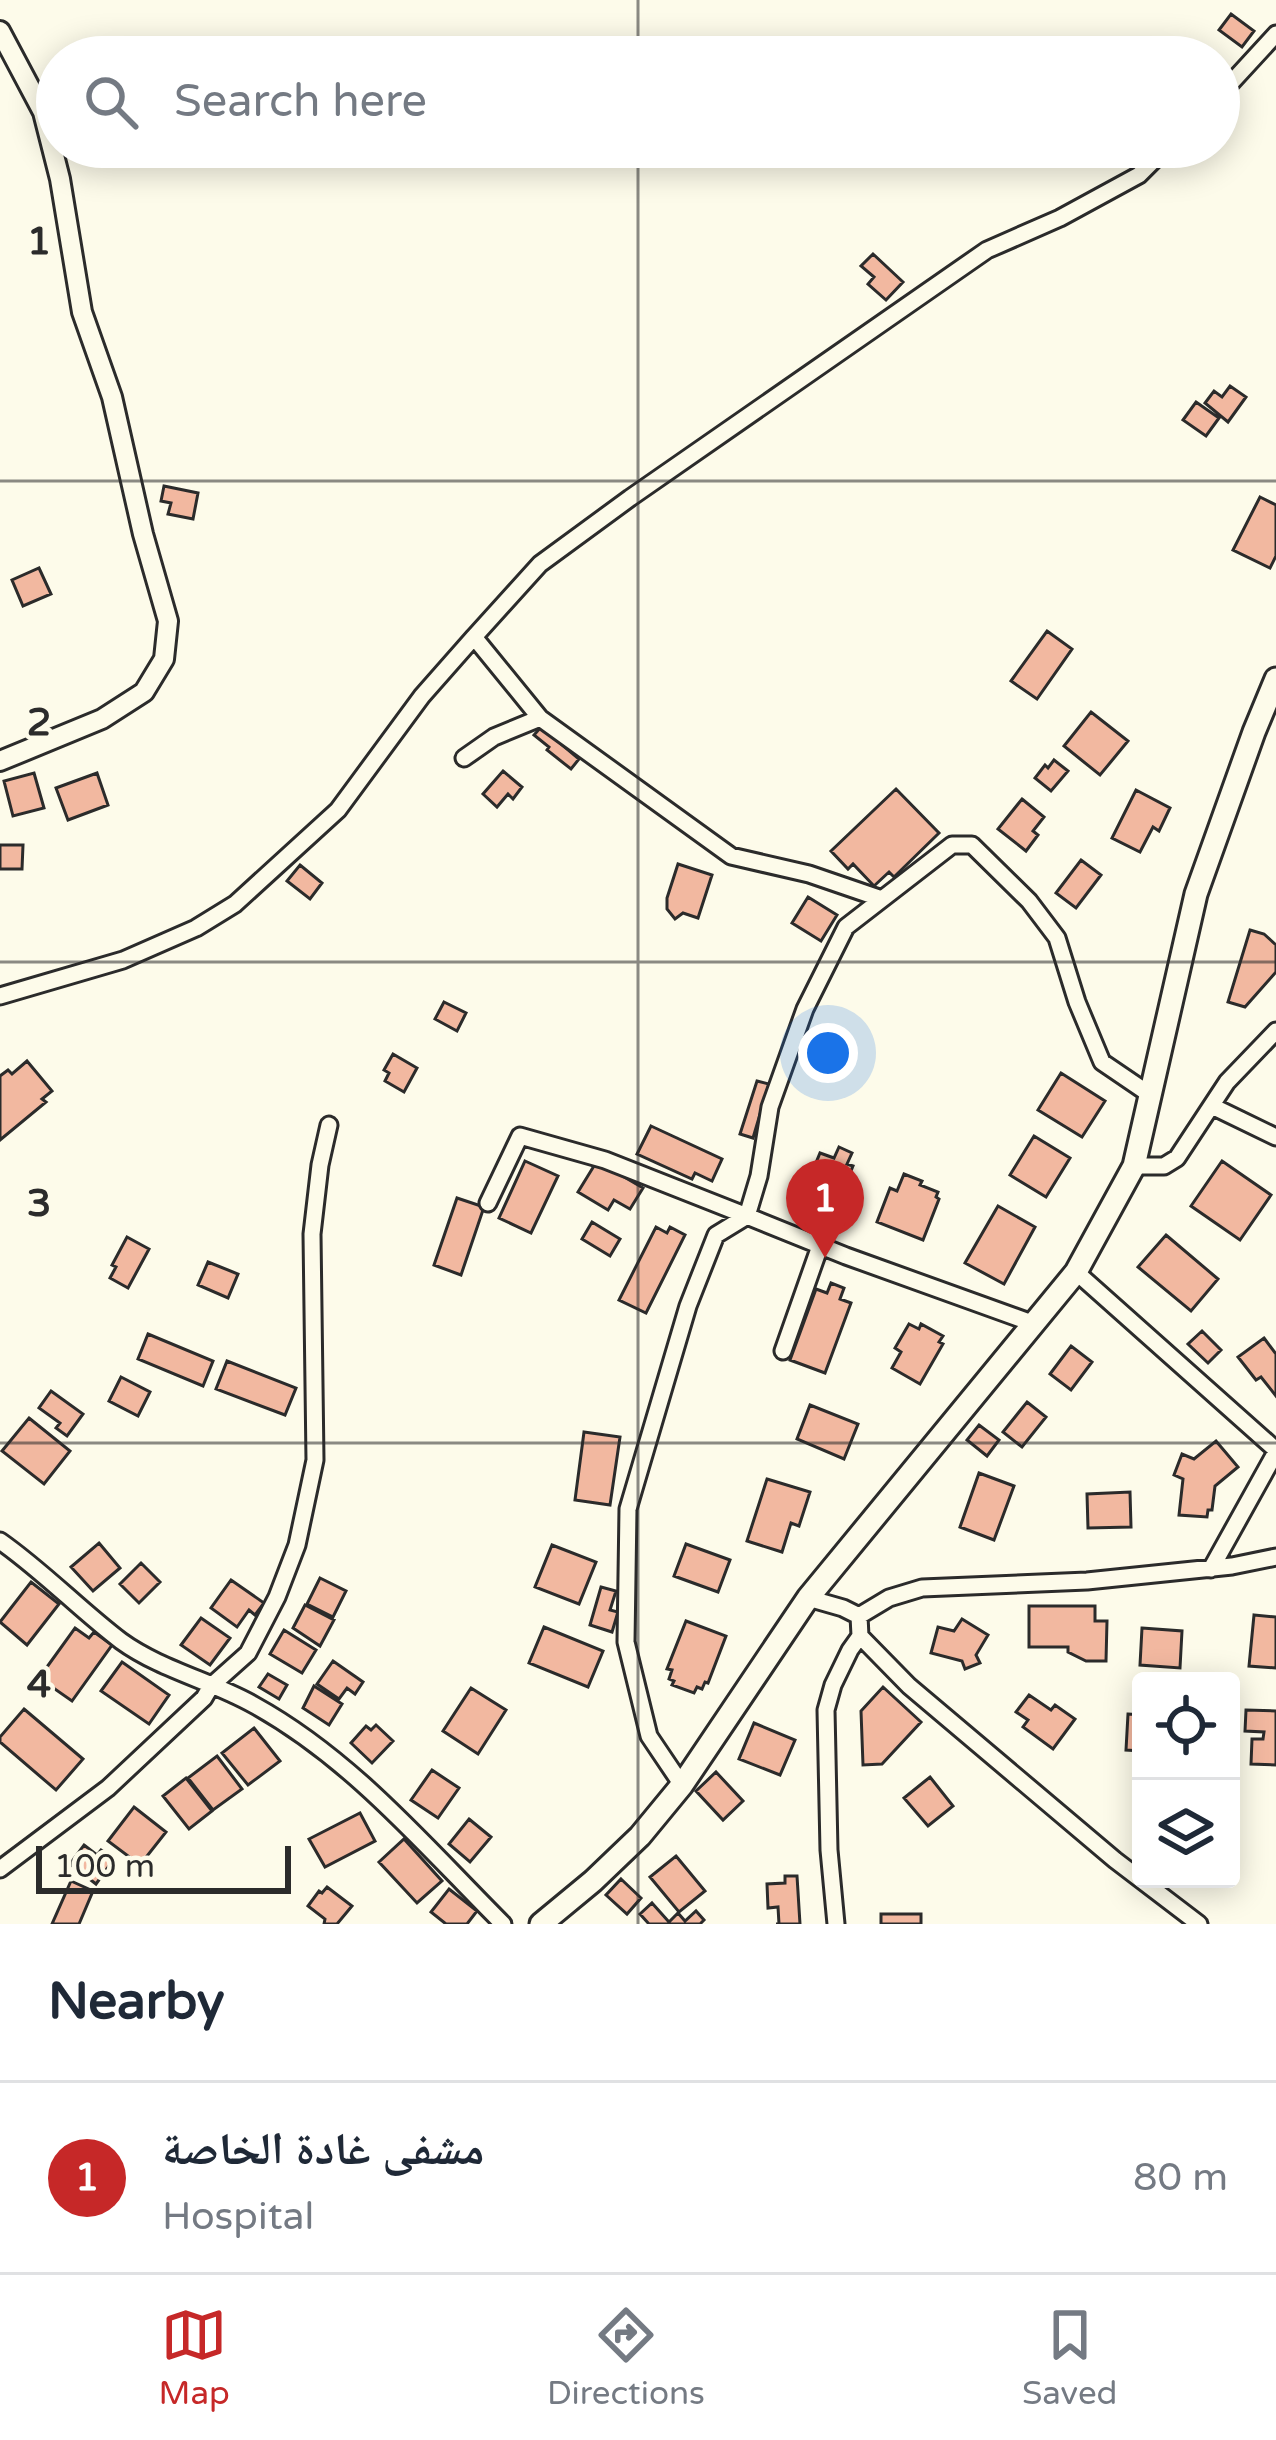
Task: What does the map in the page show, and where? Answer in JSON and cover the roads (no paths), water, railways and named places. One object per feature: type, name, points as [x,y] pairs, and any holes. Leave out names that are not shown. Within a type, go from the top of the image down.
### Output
[{"type":"main road","points":[[541,1924],[640,1836],[682,1785],[808,1598],[1076,1272],[1134,1166],[1196,894],[1276,679]]},
{"type":"street","points":[[0,31],[36,99]]},
{"type":"street","points":[[1240,73],[1276,34]]},
{"type":"street","points":[[0,761],[102,719],[144,692],[164,659],[168,621],[112,397],[82,312],[57,168]]},
{"type":"street","points":[[0,996],[123,960],[196,928],[235,904],[338,810],[422,696],[540,564],[987,250],[1060,218],[1146,168]]},
{"type":"street","points":[[474,637],[540,718],[731,856],[809,874],[882,899]]},
{"type":"street","points":[[464,758],[494,736],[540,718]]},
{"type":"street","points":[[682,1785],[649,1736],[626,1642],[628,1509],[688,1306],[716,1235],[747,1216],[770,1107],[805,1009],[845,927],[952,845],[972,845],[1029,901],[1057,938],[1102,1062],[1152,1096]]},
{"type":"street","points":[[1134,1166],[1164,1166],[1177,1158],[1228,1082],[1276,1030]]},
{"type":"street","points":[[1214,1107],[1276,1138]]},
{"type":"street","points":[[0,1869],[108,1788],[204,1699],[211,1686],[248,1653],[277,1598],[297,1544],[315,1460],[312,1247],[329,1125]]},
{"type":"street","points":[[488,1203],[520,1136],[605,1160],[820,1246],[1032,1323]]},
{"type":"street","points":[[783,1352],[820,1246]]},
{"type":"street","points":[[1076,1272],[1276,1451],[1211,1569]]},
{"type":"street","points":[[0,1541],[123,1642],[253,1704],[336,1759],[503,1924]]},
{"type":"street","points":[[859,1616],[889,1598],[922,1588],[1087,1581],[1211,1569],[1276,1557]]},
{"type":"street","points":[[808,1598],[859,1616]]},
{"type":"street","points":[[836,1924],[826,1709],[833,1684],[860,1636],[859,1616]]},
{"type":"street","points":[[860,1636],[909,1686],[1115,1860],[1199,1924]]},
{"type":"place","name":"مشفى غادة الخاصة","points":[[825,1258]]}]
